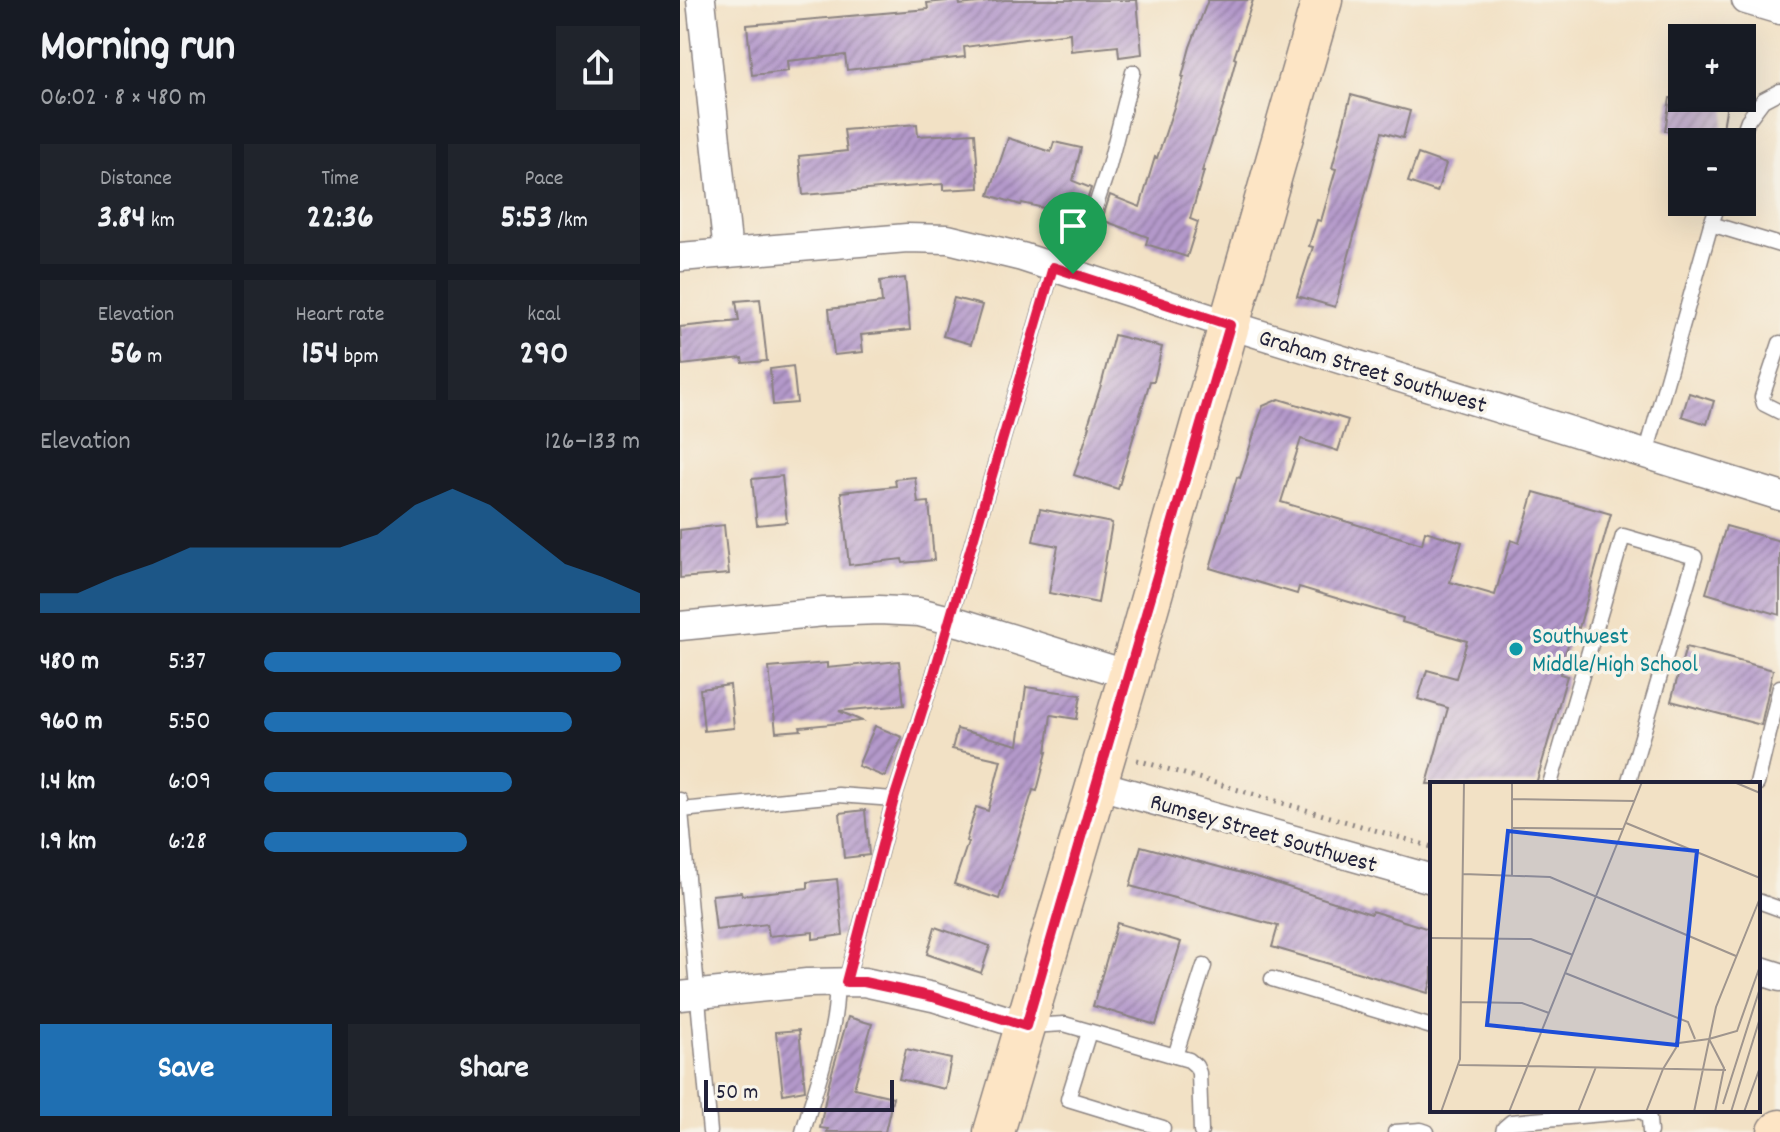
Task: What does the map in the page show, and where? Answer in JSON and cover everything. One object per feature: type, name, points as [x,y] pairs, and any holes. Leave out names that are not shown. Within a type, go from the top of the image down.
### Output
[{"type":"main road","points":[[994,1132],[1129,675],[1322,0]]},
{"type":"street","points":[[701,0],[728,253]]},
{"type":"street","points":[[1746,0],[1780,10]]},
{"type":"street","name":"Graham Street Southwest","points":[[680,257],[907,238],[948,239],[1022,257],[1780,496]]},
{"type":"street","points":[[680,626],[824,612],[919,612],[1129,675]]},
{"type":"street","name":"Rumsey Street Southwest","points":[[1096,784],[1430,878]]},
{"type":"street","points":[[1760,971],[1780,977]]},
{"type":"street","points":[[688,996],[807,983],[864,982],[933,997],[1026,1026]]},
{"type":"lane","points":[[803,1132],[841,982],[949,619],[1063,270],[1109,166],[1133,72]]},
{"type":"lane","points":[[1745,128],[1763,100],[1780,91]]},
{"type":"lane","points":[[1646,454],[1714,216]]},
{"type":"lane","points":[[1711,224],[1780,245]]},
{"type":"lane","points":[[1780,343],[1762,397],[1764,404],[1780,412]]},
{"type":"lane","points":[[1551,782],[1623,536],[1695,557],[1629,781]]},
{"type":"lane","points":[[1757,782],[1780,687]]},
{"type":"lane","points":[[681,810],[838,795],[894,799]]},
{"type":"lane","points":[[680,800],[688,996],[710,1132]]},
{"type":"lane","points":[[1760,902],[1780,909]]},
{"type":"lane","points":[[1175,1056],[1204,966]]},
{"type":"lane","points":[[1272,979],[1430,1026]]},
{"type":"lane","points":[[1026,1026],[1064,1024],[1189,1060],[1199,1073],[1201,1132]]},
{"type":"lane","points":[[1089,1032],[1068,1099],[1163,1128]]},
{"type":"lane","points":[[1503,1132],[1511,1122],[1626,1112]]},
{"type":"lane","points":[[1642,1112],[1649,1119],[1650,1132]]},
{"type":"lane","points":[[1395,1132],[1427,1132]]},
{"type":"path","points":[[1137,760],[1430,846]]},
{"type":"building","points":[[959,0],[960,5],[1005,0],[1137,0],[1142,54],[1119,57],[1118,46],[1071,51],[1070,33],[964,47],[965,57],[847,70],[845,55],[787,61],[788,71],[752,75],[747,25],[928,9],[927,3]]},
{"type":"building","points":[[1208,0],[1253,0],[1202,171],[1190,219],[1198,222],[1187,257],[1146,244],[1148,237],[1102,220],[1110,195],[1140,207],[1184,77],[1190,47]]},
{"type":"building","points":[[1351,95],[1410,111],[1403,138],[1382,132],[1335,307],[1297,296],[1313,247],[1309,246],[1317,220],[1321,221],[1336,169],[1332,168]]},
{"type":"building","points":[[1668,111],[1726,112],[1723,128],[1668,128],[1668,131],[1665,131]]},
{"type":"building","points":[[917,124],[918,136],[975,133],[979,188],[943,190],[943,184],[803,195],[799,156],[847,151],[844,130]]},
{"type":"building","points":[[1008,138],[1051,152],[1054,142],[1081,148],[1073,181],[1091,188],[1083,213],[1067,207],[1065,213],[1021,205],[989,195]]},
{"type":"building","points":[[1418,154],[1446,164],[1437,192],[1408,182]]},
{"type":"building","points":[[905,278],[910,330],[861,335],[863,352],[834,355],[829,309],[882,303],[880,281]]},
{"type":"building","points":[[954,298],[982,305],[971,344],[943,336]]},
{"type":"building","points":[[760,299],[767,361],[743,363],[742,358],[682,365],[680,327],[739,321],[736,301]]},
{"type":"building","points":[[1114,335],[1162,347],[1154,381],[1150,381],[1118,489],[1074,475]]},
{"type":"building","points":[[793,366],[797,403],[773,405],[770,369]]},
{"type":"building","points":[[1689,393],[1714,401],[1707,424],[1682,416]]},
{"type":"building","points":[[1279,399],[1348,420],[1338,451],[1301,439],[1281,502],[1422,544],[1425,531],[1462,542],[1450,582],[1495,595],[1511,540],[1519,543],[1534,492],[1611,514],[1579,628],[1573,626],[1560,674],[1567,676],[1537,782],[1427,784],[1448,708],[1418,699],[1427,670],[1456,678],[1467,641],[1299,587],[1297,594],[1210,568],[1237,477],[1240,478],[1263,406]]},
{"type":"building","points":[[782,476],[787,522],[757,525],[752,479]]},
{"type":"building","points":[[915,477],[918,503],[929,502],[934,560],[903,563],[902,559],[849,565],[841,492],[896,486],[895,479]]},
{"type":"building","points":[[1040,509],[1112,523],[1098,603],[1049,593],[1058,546],[1033,541]]},
{"type":"building","points":[[724,525],[729,574],[680,578],[680,530]]},
{"type":"building","points":[[1726,526],[1780,541],[1780,615],[1706,593]]},
{"type":"building","points":[[1686,647],[1773,670],[1761,725],[1671,701]]},
{"type":"building","points":[[899,661],[904,705],[839,711],[862,721],[776,732],[769,668],[827,663],[827,668]]},
{"type":"building","points":[[730,685],[734,728],[704,731],[700,689]]},
{"type":"building","points":[[1026,687],[1081,695],[1077,719],[1051,715],[1047,752],[1037,791],[1033,790],[999,899],[954,884],[976,807],[988,811],[1001,760],[952,749],[957,729],[1018,745]]},
{"type":"building","points":[[875,726],[902,737],[885,777],[858,766]]},
{"type":"building","points":[[865,810],[869,855],[844,858],[840,813]]},
{"type":"building","points":[[1141,846],[1430,929],[1428,993],[1272,947],[1278,926],[1130,886]]},
{"type":"building","points":[[837,879],[843,935],[813,939],[813,932],[769,936],[767,924],[716,930],[712,895],[808,888],[808,882]]},
{"type":"building","points":[[1117,923],[1181,942],[1156,1025],[1093,1006]]},
{"type":"building","points":[[935,927],[990,946],[981,973],[927,954]]},
{"type":"building","points":[[848,1017],[872,1024],[854,1088],[893,1097],[885,1132],[827,1132],[828,1129],[820,1128],[828,1086]]},
{"type":"building","points":[[799,1030],[805,1090],[783,1094],[776,1032]]},
{"type":"building","points":[[906,1049],[951,1059],[945,1089],[899,1079]]},
{"type":"place","name":"Southwest Middle/High School","points":[[1516,649]]},
{"type":"route","points":[[1053,267],[1073,274],[1230,325],[1026,1026],[933,997],[864,982],[846,982],[894,799],[933,677],[1053,267]]}]
